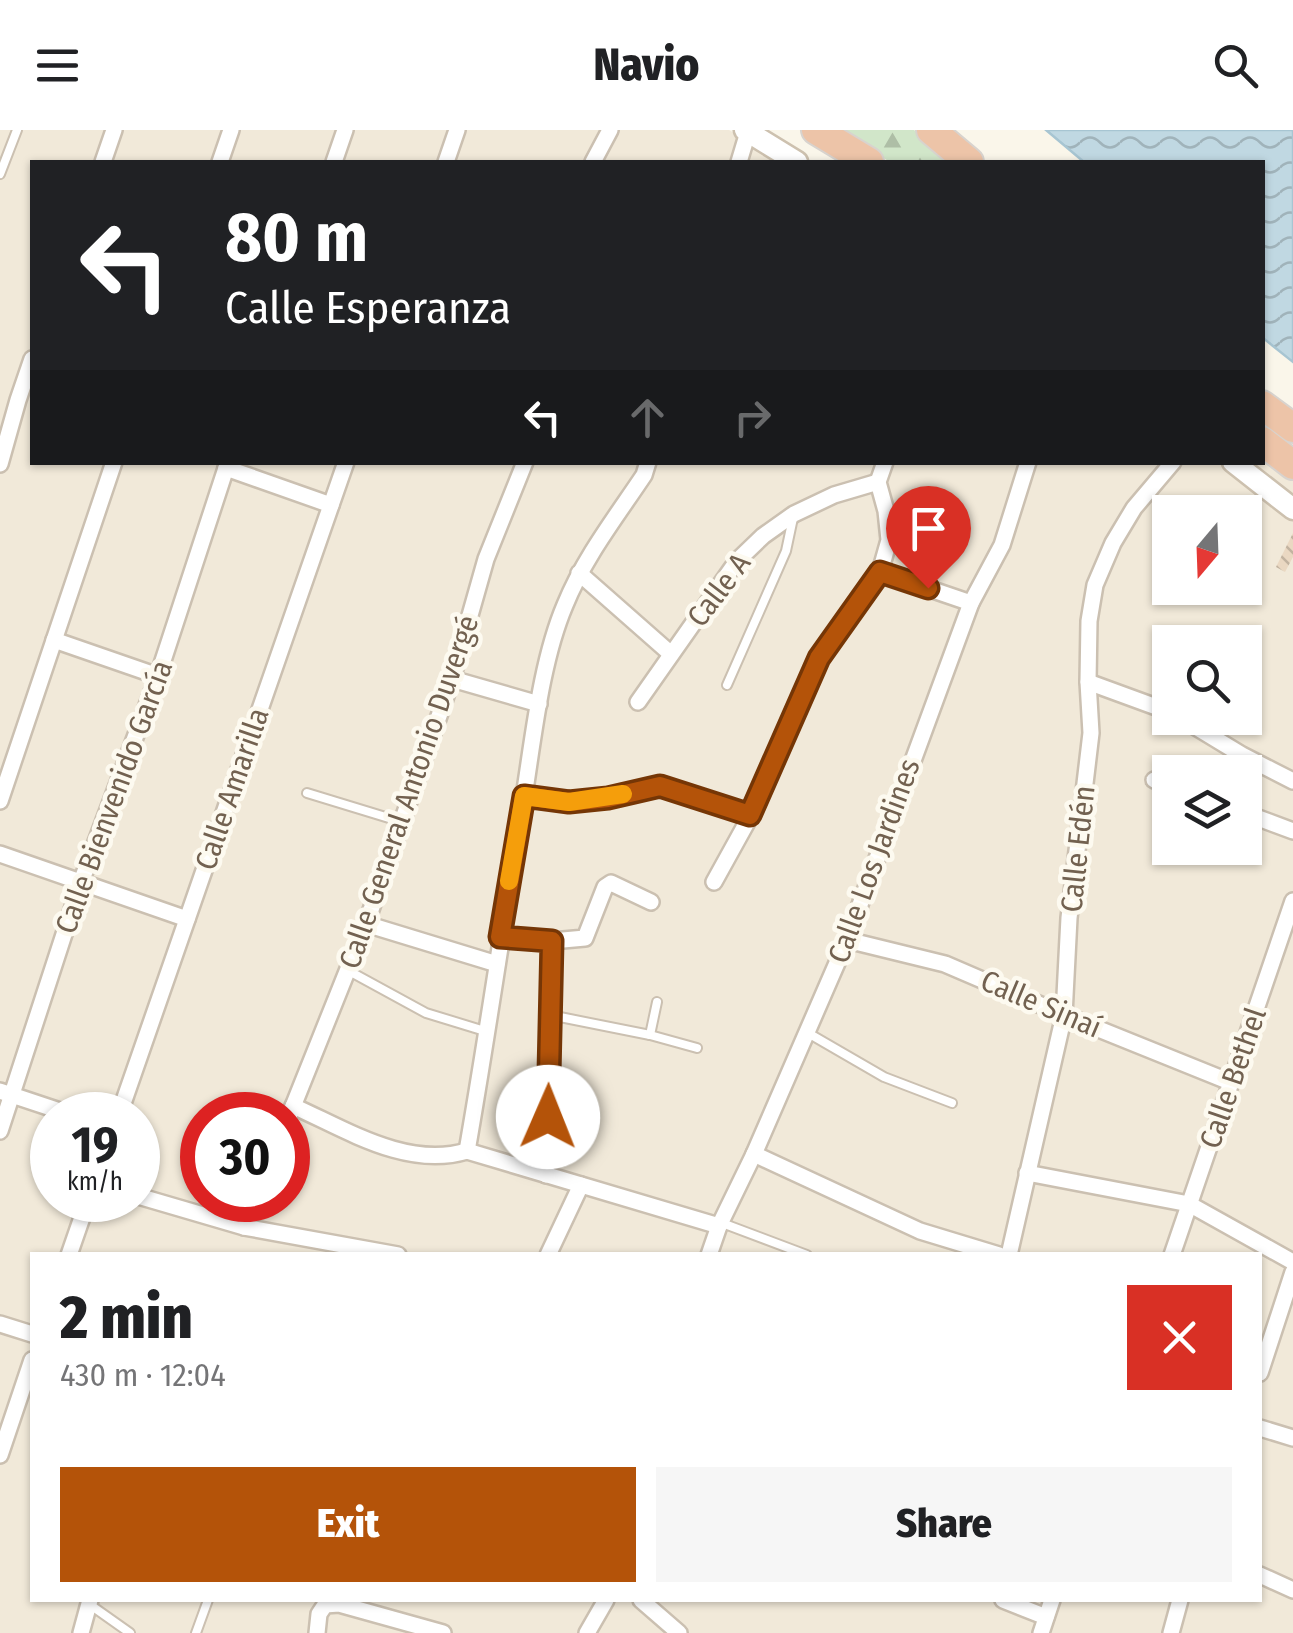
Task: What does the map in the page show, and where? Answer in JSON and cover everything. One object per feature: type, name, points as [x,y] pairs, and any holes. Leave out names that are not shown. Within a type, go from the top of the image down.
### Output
[{"type":"highway","points":[[816,130],[866,160]]},
{"type":"highway","points":[[932,130],[967,160]]},
{"type":"highway","points":[[1265,407],[1293,428]]},
{"type":"highway","points":[[1265,443],[1293,465]]},
{"type":"main road","points":[[746,131],[793,160]]},
{"type":"main road","points":[[1238,465],[1293,508]]},
{"type":"street","points":[[104,160],[114,130]]},
{"type":"street","points":[[221,160],[231,130]]},
{"type":"street","points":[[335,160],[345,130]]},
{"type":"street","points":[[447,160],[457,130]]},
{"type":"street","points":[[594,160],[610,130]]},
{"type":"street","points":[[739,160],[746,131]]},
{"type":"street","points":[[0,464],[30,364]]},
{"type":"street","points":[[0,801],[113,465]]},
{"type":"street","points":[[228,465],[331,504]]},
{"type":"street","name":"Calle Bienvenido García","points":[[0,1131],[6,1093],[158,676],[228,465]]},
{"type":"street","name":"Calle Amarilla","points":[[127,1092],[345,465]]},
{"type":"street","name":"Calle General Antonio Duvergé","points":[[299,1092],[366,924],[452,679],[486,559],[524,465]]},
{"type":"street","points":[[467,1151],[539,704],[563,608],[579,573],[647,465]]},
{"type":"street","points":[[714,882],[750,815],[819,658],[880,572],[889,540],[878,482],[884,465]]},
{"type":"street","name":"Calle Los Jardines","points":[[710,1252],[847,940],[970,603],[1002,545],[1027,465]]},
{"type":"street","name":"Calle Edén","points":[[1009,1252],[1064,1015],[1070,918],[1091,733],[1088,682],[1095,584],[1113,542],[1134,508],[1170,465]]},
{"type":"street","name":"Calle A","points":[[638,702],[737,561],[763,536],[794,514],[834,495],[878,482]]},
{"type":"street","points":[[880,572],[970,603]]},
{"type":"street","points":[[579,573],[671,654]]},
{"type":"street","points":[[54,640],[158,676]]},
{"type":"street","points":[[452,679],[539,704]]},
{"type":"street","points":[[1088,682],[1152,705]]},
{"type":"street","points":[[1209,735],[1293,781]]},
{"type":"street","points":[[524,796],[569,802],[660,786],[750,815]]},
{"type":"street","points":[[1262,819],[1293,831]]},
{"type":"street","points":[[0,854],[188,919]]},
{"type":"street","points":[[500,937],[552,941],[586,938],[606,884],[611,882],[651,902]]},
{"type":"street","name":"Calle Bethel","points":[[1173,1252],[1293,901]]},
{"type":"street","points":[[366,924],[497,964]]},
{"type":"street","name":"Calle Sinaí","points":[[847,940],[946,964],[1230,1082]]},
{"type":"street","points":[[546,1175],[552,941]]},
{"type":"street","points":[[6,1093],[30,1101]]},
{"type":"street","points":[[310,1120],[413,1155],[434,1158],[467,1151],[720,1224]]},
{"type":"street","points":[[754,1154],[920,1231],[989,1252]]},
{"type":"street","points":[[1027,1173],[1190,1204],[1293,1262]]},
{"type":"street","points":[[549,1252],[582,1185]]},
{"type":"street","points":[[160,1202],[318,1247],[368,1252]]},
{"type":"street","points":[[70,1252],[80,1222]]},
{"type":"street","points":[[244,1227],[246,1222]]},
{"type":"street","points":[[1262,1368],[1293,1272]]},
{"type":"street","points":[[0,1324],[30,1333]]},
{"type":"street","points":[[0,1455],[30,1366]]},
{"type":"street","points":[[1262,1429],[1293,1438]]},
{"type":"street","points":[[1262,1577],[1293,1590]]},
{"type":"street","points":[[81,1633],[90,1602]]},
{"type":"street","points":[[587,1633],[605,1602]]},
{"type":"street","points":[[643,1602],[679,1633]]},
{"type":"street","points":[[1006,1602],[1044,1625]]},
{"type":"street","points":[[1171,1633],[1179,1602]]},
{"type":"street","points":[[318,1633],[318,1614],[325,1605],[338,1604],[443,1633]]},
{"type":"lane","points":[[0,174],[17,130]]},
{"type":"lane","points":[[727,685],[786,551],[794,514]]},
{"type":"lane","points":[[307,794],[402,822]]},
{"type":"lane","points":[[349,971],[426,1013],[488,1032]]},
{"type":"lane","points":[[650,1035],[657,1002]]},
{"type":"lane","points":[[549,1015],[697,1048]]},
{"type":"lane","points":[[807,1032],[884,1078],[952,1103]]},
{"type":"lane","points":[[720,1224],[798,1252]]},
{"type":"lane","points":[[90,1602],[130,1633]]},
{"type":"lane","points":[[196,1633],[207,1602]]},
{"type":"shaded area","points":[[0,130],[729,130],[779,160],[30,160],[30,465],[1265,465],[1265,459],[1293,477],[1293,1633],[0,1633]]},
{"type":"green space","points":[[838,130],[914,130],[949,160],[887,160]]},
{"type":"water","points":[[1046,130],[1293,130],[1293,362],[1265,340],[1265,160],[1082,160]]},
{"type":"building","points":[[1293,533],[1293,557],[1285,572],[1276,567]]},
{"type":"slow traffic","points":[[509,881],[524,796],[569,802],[623,794]]},
{"type":"route","points":[[548,1117],[552,941],[500,937],[524,796],[569,802],[660,786],[750,815],[819,658],[880,572],[928,588]]}]
